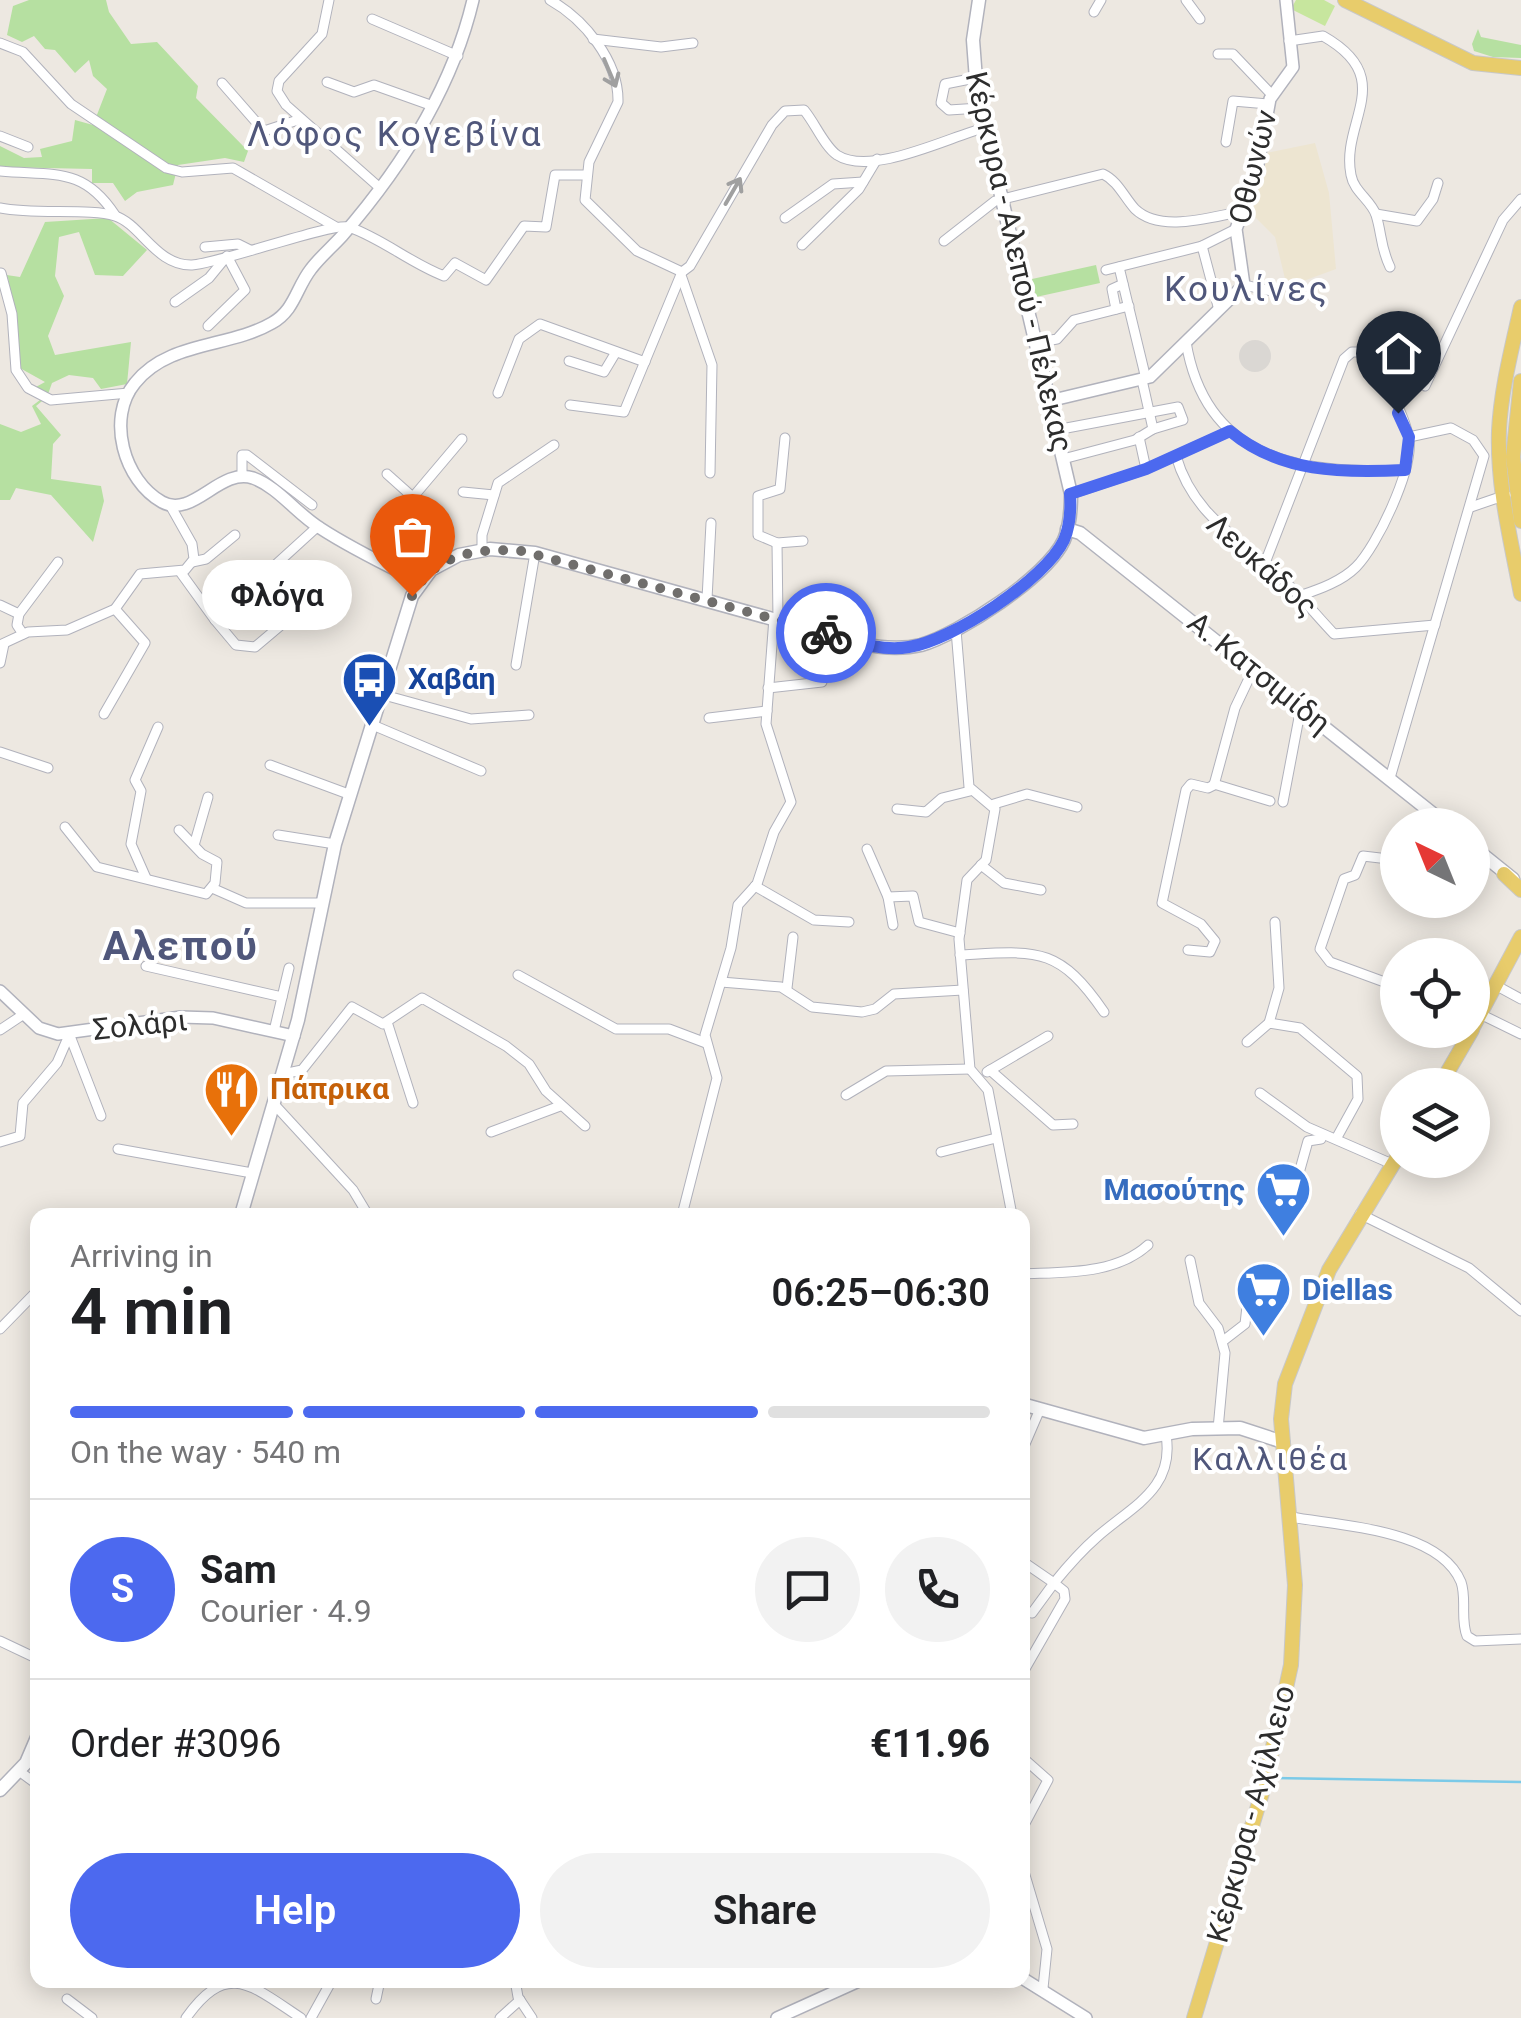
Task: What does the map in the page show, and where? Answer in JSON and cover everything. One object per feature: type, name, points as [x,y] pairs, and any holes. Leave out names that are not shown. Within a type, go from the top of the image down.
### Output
[{"type":"main road","name":"Κέρκυρα - Αλεπού - Πέλεκας","points":[[979,0],[972,40],[975,78],[1063,459],[1070,494],[1067,529]]},
{"type":"main road","points":[[1345,0],[1474,63],[1521,68]]},
{"type":"main road","points":[[1521,307],[1500,414],[1521,594]]},
{"type":"main road","points":[[1521,380],[1510,494],[1521,522]]},
{"type":"main road","points":[[242,1208],[294,1036],[335,844],[375,726],[400,631],[420,582],[448,560],[482,550],[535,553],[883,648],[920,645],[956,630],[1040,568],[1058,550],[1067,529]]},
{"type":"main road","name":"Α. Κατσιμίδη","points":[[1067,529],[1094,544],[1426,808]]},
{"type":"main road","points":[[1490,860],[1521,871]]},
{"type":"main road","points":[[1490,860],[1521,890]]},
{"type":"main road","points":[[1504,874],[1521,881]]},
{"type":"main road","points":[[1497,986],[1521,937]]},
{"type":"main road","points":[[1490,995],[1521,952]]},
{"type":"main road","name":"Κέρκυρα - Αχίλλειο","points":[[1194,2018],[1267,1776],[1284,1701],[1295,1619],[1281,1410],[1291,1362],[1329,1270],[1383,1178]]},
{"type":"main road","points":[[1030,1406],[1133,1436],[1245,1428],[1283,1442]]},
{"type":"main road","points":[[0,1790],[20,1771],[30,1751]]},
{"type":"street","points":[[329,0],[322,34],[276,88],[282,101],[380,188]]},
{"type":"street","points":[[192,562],[192,544],[170,505],[152,494],[125,461],[123,428],[128,393],[141,376],[164,360],[276,320],[292,305],[311,269],[342,227],[380,188],[433,106],[458,56],[473,0]]},
{"type":"street","points":[[550,0],[580,19],[611,72],[618,99],[585,175],[585,200],[608,227],[637,251],[682,275],[712,365],[710,473]]},
{"type":"street","points":[[1094,12],[1101,0]]},
{"type":"street","points":[[1186,0],[1200,19]]},
{"type":"street","name":"Οθωνών","points":[[1244,285],[1236,229],[1244,211],[1270,100],[1292,72],[1286,0]]},
{"type":"street","points":[[372,19],[458,56]]},
{"type":"street","points":[[1289,41],[1323,36],[1346,55],[1359,76],[1365,101],[1352,145],[1350,173],[1376,214],[1379,242],[1390,267]]},
{"type":"street","points":[[592,38],[661,47],[692,43]]},
{"type":"street","points":[[0,44],[22,52],[71,104],[166,168],[182,172],[233,168],[342,227],[388,244],[424,268],[444,276],[454,263],[498,288]]},
{"type":"street","points":[[1218,54],[1233,54],[1270,100]]},
{"type":"street","points":[[975,78],[943,86],[942,102],[949,110],[980,108]]},
{"type":"street","points":[[328,82],[354,92],[376,86],[433,106]]},
{"type":"street","points":[[222,83],[264,132],[301,119]]},
{"type":"street","points":[[1226,142],[1233,101],[1270,100]]},
{"type":"street","points":[[570,405],[622,413],[682,275],[772,125],[790,108],[804,110],[840,157],[878,159],[984,128]]},
{"type":"street","points":[[0,136],[28,146]]},
{"type":"street","points":[[802,245],[863,182],[878,159]]},
{"type":"street","points":[[0,171],[82,180],[101,194],[115,215],[152,248],[184,264],[342,227]]},
{"type":"street","points":[[944,241],[1000,199],[1103,174],[1140,213],[1152,219],[1178,220],[1244,211]]},
{"type":"street","points":[[486,280],[524,226],[546,226],[555,175],[585,175]]},
{"type":"street","points":[[785,218],[834,184],[863,182]]},
{"type":"street","points":[[1376,214],[1417,221],[1430,205],[1438,183]]},
{"type":"street","points":[[1425,386],[1503,220],[1521,200]]},
{"type":"street","points":[[0,208],[30,214],[115,215]]},
{"type":"street","points":[[1106,270],[1202,246],[1236,229]]},
{"type":"street","points":[[205,247],[238,244],[250,250]]},
{"type":"street","points":[[1202,246],[1219,310]]},
{"type":"street","points":[[176,302],[209,278],[227,256]]},
{"type":"street","points":[[208,326],[245,290],[227,256]]},
{"type":"street","points":[[1119,266],[1153,429]]},
{"type":"street","points":[[2,273],[12,314],[16,370],[30,390],[42,398],[61,400],[128,393]]},
{"type":"street","points":[[1116,309],[1112,290],[1124,284]]},
{"type":"street","points":[[1049,401],[1144,380],[1244,285],[1276,292]]},
{"type":"street","points":[[1034,344],[1057,339],[1074,320],[1129,306]]},
{"type":"street","points":[[498,393],[519,339],[540,324],[645,362]]},
{"type":"street","points":[[1186,342],[1198,388],[1230,431],[1255,450],[1303,466],[1405,470]]},
{"type":"street","points":[[569,362],[602,373],[616,352]]},
{"type":"street","points":[[1264,562],[1344,359],[1352,352],[1362,352],[1371,362],[1409,437],[1405,470],[1362,560],[1349,574],[1302,596]]},
{"type":"street","points":[[1056,430],[1150,414],[1176,405],[1183,420],[1063,459]]},
{"type":"street","points":[[1390,778],[1482,466],[1482,449],[1450,428],[1409,437]]},
{"type":"street","points":[[1070,494],[1146,469],[1230,431]]},
{"type":"street","points":[[1139,437],[1146,469]]},
{"type":"street","points":[[785,438],[780,488],[758,498],[758,535],[778,544],[804,541]]},
{"type":"street","points":[[414,497],[462,439]]},
{"type":"street","points":[[482,550],[482,535],[502,479],[554,445]]},
{"type":"street","points":[[242,476],[242,455],[312,505]]},
{"type":"street","name":"Λευκάδος","points":[[1176,456],[1186,487],[1200,508],[1302,596],[1336,635],[1435,625]]},
{"type":"street","points":[[387,474],[436,519],[438,538],[448,560]]},
{"type":"street","points":[[170,505],[183,504],[242,476],[262,483],[317,527],[420,582]]},
{"type":"street","points":[[463,492],[494,496]]},
{"type":"street","points":[[1471,507],[1510,494]]},
{"type":"street","points":[[707,599],[711,523]]},
{"type":"street","points":[[214,620],[317,527]]},
{"type":"street","points":[[0,664],[2,645],[22,634],[64,631],[114,610],[140,574],[180,573],[236,536]]},
{"type":"street","points":[[684,1208],[717,1078],[706,1043],[707,1025],[738,904],[755,886],[774,832],[791,802],[767,732],[778,544]]},
{"type":"street","points":[[516,665],[535,553]]},
{"type":"street","points":[[22,634],[17,625],[19,614],[58,562]]},
{"type":"street","points":[[180,573],[236,645],[256,647],[338,578]]},
{"type":"street","points":[[0,605],[19,614]]},
{"type":"street","points":[[104,714],[146,642],[114,610]]},
{"type":"street","points":[[956,630],[970,791]]},
{"type":"street","points":[[1214,784],[1234,708],[1253,670]]},
{"type":"street","points":[[768,688],[822,682]]},
{"type":"street","points":[[384,695],[471,719],[529,715]]},
{"type":"street","points":[[1283,802],[1301,707]]},
{"type":"street","points":[[709,718],[767,710]]},
{"type":"street","points":[[146,878],[132,847],[141,792],[135,780],[158,726]]},
{"type":"street","points":[[375,726],[481,770]]},
{"type":"street","points":[[0,752],[48,768]]},
{"type":"street","points":[[270,765],[351,796]]},
{"type":"street","points":[[1188,950],[1210,952],[1214,937],[1200,924],[1166,909],[1162,897],[1187,787],[1214,784],[1270,801]]},
{"type":"street","points":[[897,808],[926,812],[942,798],[970,791],[994,804],[1027,794],[1077,806]]},
{"type":"street","points":[[195,842],[208,797]]},
{"type":"street","points":[[970,1069],[960,932],[967,880],[988,852],[994,804]]},
{"type":"street","points":[[65,827],[95,866],[198,895],[212,888],[218,863],[202,854],[195,842],[179,830]]},
{"type":"street","points":[[278,834],[335,844]]},
{"type":"street","points":[[867,849],[888,898],[892,925]]},
{"type":"street","points":[[1380,858],[1363,856],[1355,875],[1344,878],[1320,948],[1330,962],[1380,980]]},
{"type":"street","points":[[981,865],[1004,883],[1041,890]]},
{"type":"street","points":[[755,886],[798,914],[849,922]]},
{"type":"street","points":[[212,888],[246,903],[322,903]]},
{"type":"street","points":[[888,898],[913,896],[919,922],[939,931],[960,932]]},
{"type":"street","points":[[1246,1042],[1268,1023],[1279,988],[1275,922]]},
{"type":"street","points":[[787,988],[793,938]]},
{"type":"street","points":[[960,955],[1048,955],[1084,982],[1104,1012]]},
{"type":"street","points":[[146,966],[282,996]]},
{"type":"street","points":[[274,1031],[289,968]]},
{"type":"street","points":[[518,975],[616,1029],[669,1030],[706,1043]]},
{"type":"street","points":[[721,982],[787,988],[812,1007],[862,1012],[875,1009],[894,994],[963,990]]},
{"type":"street","points":[[1497,986],[1521,999]]},
{"type":"street","name":"Σολάρι","points":[[0,991],[47,1032],[70,1034],[181,1017],[294,1036]]},
{"type":"street","points":[[282,1074],[302,1070],[352,1007],[381,1024],[424,998],[529,1064],[560,1106],[584,1126]]},
{"type":"street","points":[[0,1030],[24,1014]]},
{"type":"street","points":[[1490,1018],[1521,1034]]},
{"type":"street","points":[[387,1022],[413,1103]]},
{"type":"street","points":[[1268,1023],[1300,1028],[1358,1076],[1358,1099],[1340,1142]]},
{"type":"street","points":[[70,1034],[101,1116]]},
{"type":"street","points":[[0,1142],[18,1138],[24,1103],[57,1062],[70,1034]]},
{"type":"street","points":[[985,1073],[1048,1036]]},
{"type":"street","points":[[846,1095],[886,1072],[970,1069],[985,1073],[1053,1125],[1073,1124]]},
{"type":"street","points":[[985,1073],[1011,1208]]},
{"type":"street","points":[[1260,1093],[1291,1118],[1340,1142],[1380,1155]]},
{"type":"street","points":[[273,1103],[353,1190],[364,1208]]},
{"type":"street","points":[[490,1132],[560,1106]]},
{"type":"street","points":[[1300,1172],[1311,1137],[1340,1142]]},
{"type":"street","points":[[942,1152],[996,1138]]},
{"type":"street","points":[[118,1149],[252,1174]]},
{"type":"street","points":[[1360,1214],[1469,1268],[1521,1310]]},
{"type":"street","points":[[1030,1274],[1092,1270],[1132,1258],[1148,1245]]},
{"type":"street","points":[[1190,1260],[1199,1303],[1223,1341],[1226,1364],[1218,1429]]},
{"type":"street","points":[[1223,1341],[1245,1324],[1251,1271]]},
{"type":"street","points":[[0,1329],[30,1298]]},
{"type":"street","points":[[1030,1433],[1040,1409]]},
{"type":"street","points":[[1032,1613],[1097,1536],[1155,1490],[1168,1462],[1166,1435]]},
{"type":"street","points":[[1290,1516],[1424,1544],[1446,1562],[1461,1583],[1467,1636],[1475,1640],[1521,1639]]},
{"type":"street","points":[[1030,1566],[1064,1591],[1065,1600],[1030,1655]]},
{"type":"street","points":[[0,1641],[30,1654]]},
{"type":"street","points":[[1030,1764],[1048,1780],[1030,1814]]},
{"type":"street","points":[[20,1771],[30,1779]]},
{"type":"street","points":[[1030,1892],[1047,1949],[1043,1988]]},
{"type":"street","points":[[1030,1982],[1086,2018]]},
{"type":"street","points":[[186,2018],[214,1988]]},
{"type":"street","points":[[246,1988],[301,2018]]},
{"type":"street","points":[[311,2018],[328,1988]]},
{"type":"street","points":[[376,2000],[378,1988]]},
{"type":"street","points":[[517,1988],[532,2018]]},
{"type":"street","points":[[781,2017],[838,1988]]},
{"type":"street","points":[[67,1999],[92,2018]]},
{"type":"street","points":[[500,2018],[520,2000]]},
{"type":"shaded area","points":[[1315,143],[1329,193],[1336,269],[1287,287],[1275,237],[1252,214],[1266,153]]},
{"type":"shaded area","points":[[1255,340],[1267,344],[1271,356],[1267,368],[1255,372],[1243,368],[1239,356],[1243,344]]},
{"type":"green space","points":[[29,0],[106,0],[109,12],[131,44],[157,42],[198,86],[196,98],[248,151],[244,162],[225,158],[178,165],[173,185],[137,192],[125,201],[113,183],[92,183],[92,169],[0,167],[0,146],[24,158],[42,157],[40,149],[72,141],[75,120],[93,125],[107,89],[93,76],[89,60],[75,73],[55,50],[45,49],[34,36],[22,42],[7,35],[13,6]]},
{"type":"green space","points":[[1296,0],[1324,0],[1335,6],[1325,26],[1291,9]]},
{"type":"green space","points":[[1478,29],[1481,37],[1521,45],[1521,58],[1493,57],[1474,51],[1472,44]]},
{"type":"green space","points":[[108,218],[147,250],[123,276],[95,275],[79,232],[59,237],[55,276],[64,296],[48,336],[55,355],[131,342],[127,384],[101,389],[93,378],[69,375],[52,383],[47,397],[36,406],[61,435],[53,444],[51,479],[101,486],[104,501],[93,542],[51,495],[16,488],[10,500],[0,500],[0,424],[21,432],[41,424],[32,406],[44,397],[34,388],[45,382],[18,367],[8,277],[0,274],[20,277],[45,222]]},
{"type":"green space","points":[[1096,265],[1100,283],[1036,297],[1032,279]]},
{"type":"waterway","points":[[1273,1778],[1521,1782]]},
{"type":"way so far","points":[[412,596],[436,566],[468,552],[501,549],[545,554],[826,633]]},
{"type":"place","name":"Φλόγα","points":[[412,596]]},
{"type":"place","name":"Χαβάη","points":[[369,728]]},
{"type":"place","name":"Πάπρικα","points":[[231,1138]]},
{"type":"place","name":"Μασούτης","points":[[1284,1239]]},
{"type":"place","name":"Diellas","points":[[1263,1339]]},
{"type":"district","name":"Λόφος Κογεβίνα","points":[[395,134]]},
{"type":"district","name":"Κουλίνες","points":[[1247,289]]},
{"type":"district","name":"Αλεπού","points":[[181,946]]},
{"type":"district","name":"Καλλιθέα","points":[[1271,1459]]},
{"type":"route","points":[[826,633],[891,648],[920,645],[956,630],[1018,586],[1052,556],[1066,535],[1070,494],[1146,469],[1230,431],[1255,450],[1303,466],[1351,471],[1405,470],[1409,437],[1398,413]]}]
